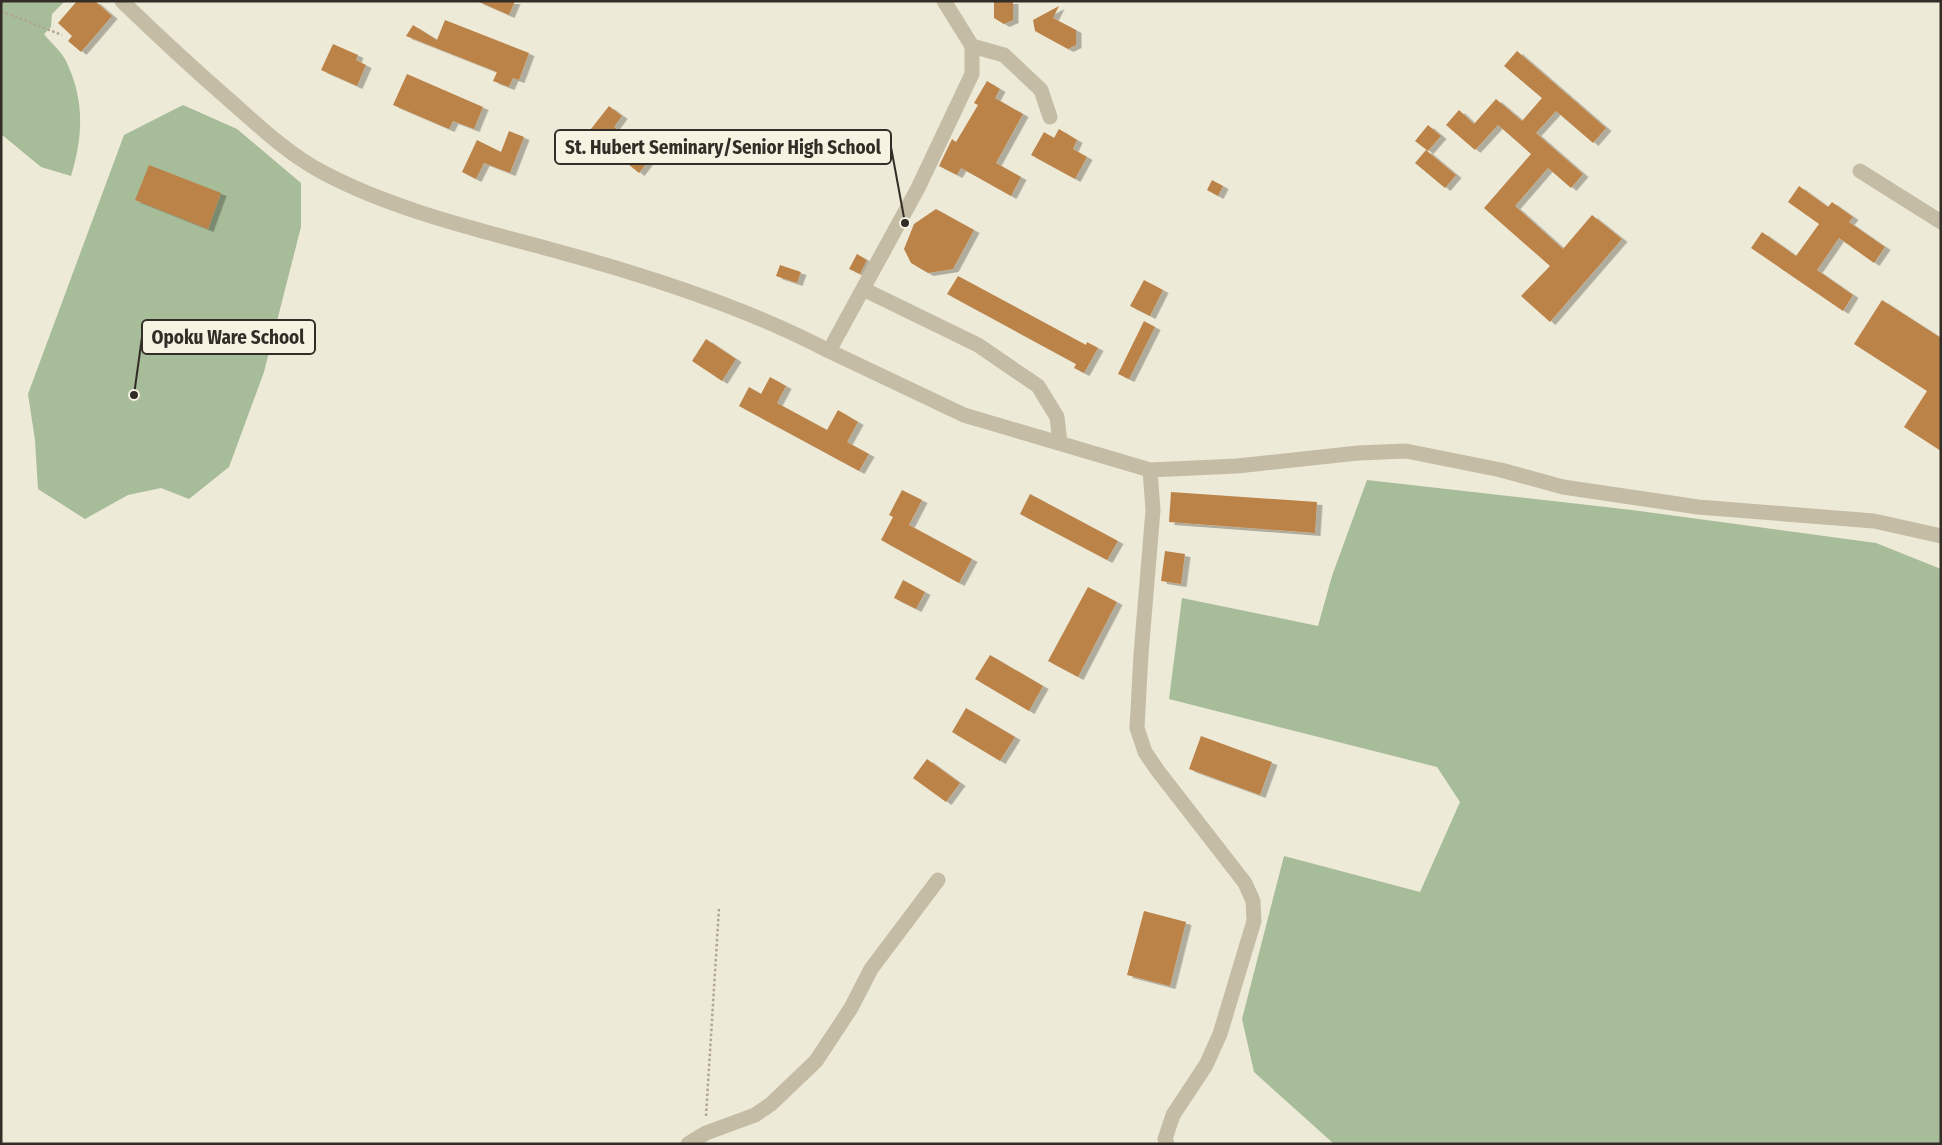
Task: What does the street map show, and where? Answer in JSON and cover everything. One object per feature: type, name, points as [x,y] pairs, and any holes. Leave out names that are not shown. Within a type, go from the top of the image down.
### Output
[{"type":"street","points":[[122,1],[173,52],[288,151],[325,173],[358,188],[447,221],[585,259],[667,285],[792,332],[964,415],[1150,470],[1236,466],[1358,453],[1406,451],[1501,470],[1563,487],[1698,506],[1874,521],[1941,536]]},
{"type":"street","points":[[829,351],[918,188],[972,74],[972,46],[944,1]]},
{"type":"street","points":[[972,46],[1004,55],[1041,90],[1050,117]]},
{"type":"street","points":[[1860,171],[1941,222]]},
{"type":"street","points":[[863,289],[978,345],[1038,386],[1057,417],[1060,443]]},
{"type":"street","points":[[1150,470],[1153,510],[1137,728],[1145,752],[1158,771],[1245,883],[1253,901],[1254,921],[1220,1034],[1206,1064],[1173,1115],[1165,1139],[1167,1144]]},
{"type":"street","points":[[688,1144],[706,1133],[755,1115],[777,1098],[816,1060],[851,1008],[871,969],[938,880]]},
{"type":"path","points":[[1,11],[62,35]]},
{"type":"path","points":[[706,1133],[718,908]]},
{"type":"green space","points":[[1,1],[65,1],[52,14],[51,27],[44,34],[64,58],[72,75],[79,104],[80,132],[71,176],[41,167],[1,134]]},
{"type":"green space","points":[[183,105],[237,129],[301,183],[301,227],[264,372],[229,467],[189,499],[161,488],[128,495],[85,519],[38,489],[35,440],[28,394],[124,135]]},
{"type":"green space","points":[[1367,480],[1632,510],[1876,543],[1941,569],[1941,1144],[1334,1144],[1254,1072],[1242,1019],[1284,856],[1420,892],[1460,802],[1437,767],[1169,699],[1182,598],[1318,626],[1332,576]]},
{"type":"building","points":[[77,1],[95,1],[112,16],[81,52],[68,41],[72,36],[58,23]]},
{"type":"building","points":[[477,1],[515,1],[509,15]]},
{"type":"building","points":[[994,1],[1013,1],[1013,20],[1004,24],[994,18]]},
{"type":"building","points":[[1059,6],[1053,18],[1076,30],[1076,45],[1068,49],[1035,31],[1033,20]]},
{"type":"building","points":[[445,20],[529,53],[519,80],[513,78],[509,87],[493,81],[497,72],[406,36],[413,25],[437,40]]},
{"type":"building","points":[[333,44],[358,55],[356,60],[366,65],[357,86],[321,70]]},
{"type":"building","points":[[1517,51],[1606,128],[1593,143],[1556,111],[1536,133],[1583,174],[1571,188],[1548,168],[1515,206],[1563,249],[1592,215],[1622,239],[1550,322],[1521,296],[1550,266],[1484,208],[1531,154],[1498,125],[1475,150],[1446,125],[1459,110],[1474,124],[1496,99],[1522,121],[1542,98],[1504,66]]},
{"type":"building","points":[[407,74],[483,107],[474,129],[453,121],[449,129],[393,105]]},
{"type":"building","points":[[987,81],[1000,89],[995,98],[1023,114],[996,163],[1021,177],[1011,196],[961,168],[957,175],[939,166],[952,139],[956,142],[978,105],[974,103]]},
{"type":"building","points":[[609,106],[622,116],[614,127],[640,147],[647,138],[659,147],[639,173],[628,164],[631,160],[604,139],[600,144],[587,134]]},
{"type":"building","points":[[1428,125],[1441,136],[1428,151],[1415,141]]},
{"type":"building","points":[[1059,129],[1077,140],[1073,149],[1087,157],[1075,179],[1031,155],[1044,132],[1054,138]]},
{"type":"building","points":[[509,131],[524,137],[510,173],[484,163],[476,179],[462,172],[477,140],[501,152]]},
{"type":"building","points":[[1426,150],[1456,175],[1445,188],[1415,163]]},
{"type":"building","points":[[149,165],[221,193],[208,229],[135,200]]},
{"type":"building","points":[[1212,180],[1223,186],[1218,196],[1207,190]]},
{"type":"building","points":[[1799,186],[1828,207],[1832,202],[1853,217],[1849,222],[1885,247],[1874,263],[1839,238],[1817,270],[1853,295],[1843,311],[1751,248],[1762,232],[1796,256],[1819,224],[1788,202]]},
{"type":"building","points":[[936,209],[974,230],[953,269],[928,273],[911,263],[904,249],[914,224]]},
{"type":"building","points":[[857,254],[867,260],[860,274],[849,269]]},
{"type":"building","points":[[780,265],[801,272],[797,283],[776,276]]},
{"type":"building","points":[[958,276],[1086,345],[1087,342],[1098,348],[1084,373],[1074,368],[1076,364],[947,294]]},
{"type":"building","points":[[1144,280],[1163,290],[1150,316],[1130,306]]},
{"type":"building","points":[[1882,300],[1941,338],[1941,451],[1904,427],[1927,391],[1854,344]]},
{"type":"building","points":[[1144,321],[1155,327],[1129,379],[1118,374]]},
{"type":"building","points":[[706,339],[736,359],[722,381],[692,361]]},
{"type":"building","points":[[770,377],[786,386],[777,403],[827,430],[838,410],[858,422],[847,442],[869,454],[859,471],[739,406],[749,387],[761,394]]},
{"type":"building","points":[[902,490],[922,500],[909,525],[972,559],[959,583],[881,540],[893,517],[889,515]]},
{"type":"building","points":[[1171,492],[1317,502],[1315,533],[1169,522]]},
{"type":"building","points":[[1030,494],[1118,541],[1107,560],[1020,514]]},
{"type":"building","points":[[1165,551],[1185,554],[1181,584],[1161,581]]},
{"type":"building","points":[[903,580],[925,592],[916,609],[894,598]]},
{"type":"building","points":[[1088,587],[1117,602],[1078,677],[1048,661]]},
{"type":"building","points":[[990,655],[1043,686],[1029,711],[975,679]]},
{"type":"building","points":[[966,708],[1015,737],[1000,761],[952,732]]},
{"type":"building","points":[[1201,736],[1272,762],[1260,795],[1189,769]]},
{"type":"building","points":[[927,759],[960,783],[946,802],[913,778]]},
{"type":"building","points":[[1144,911],[1186,922],[1170,986],[1127,975]]},
{"type":"place","name":"St. Hubert Seminary/Senior High School","points":[[905,223]]},
{"type":"place","name":"Opoku Ware School","points":[[134,395]]}]
